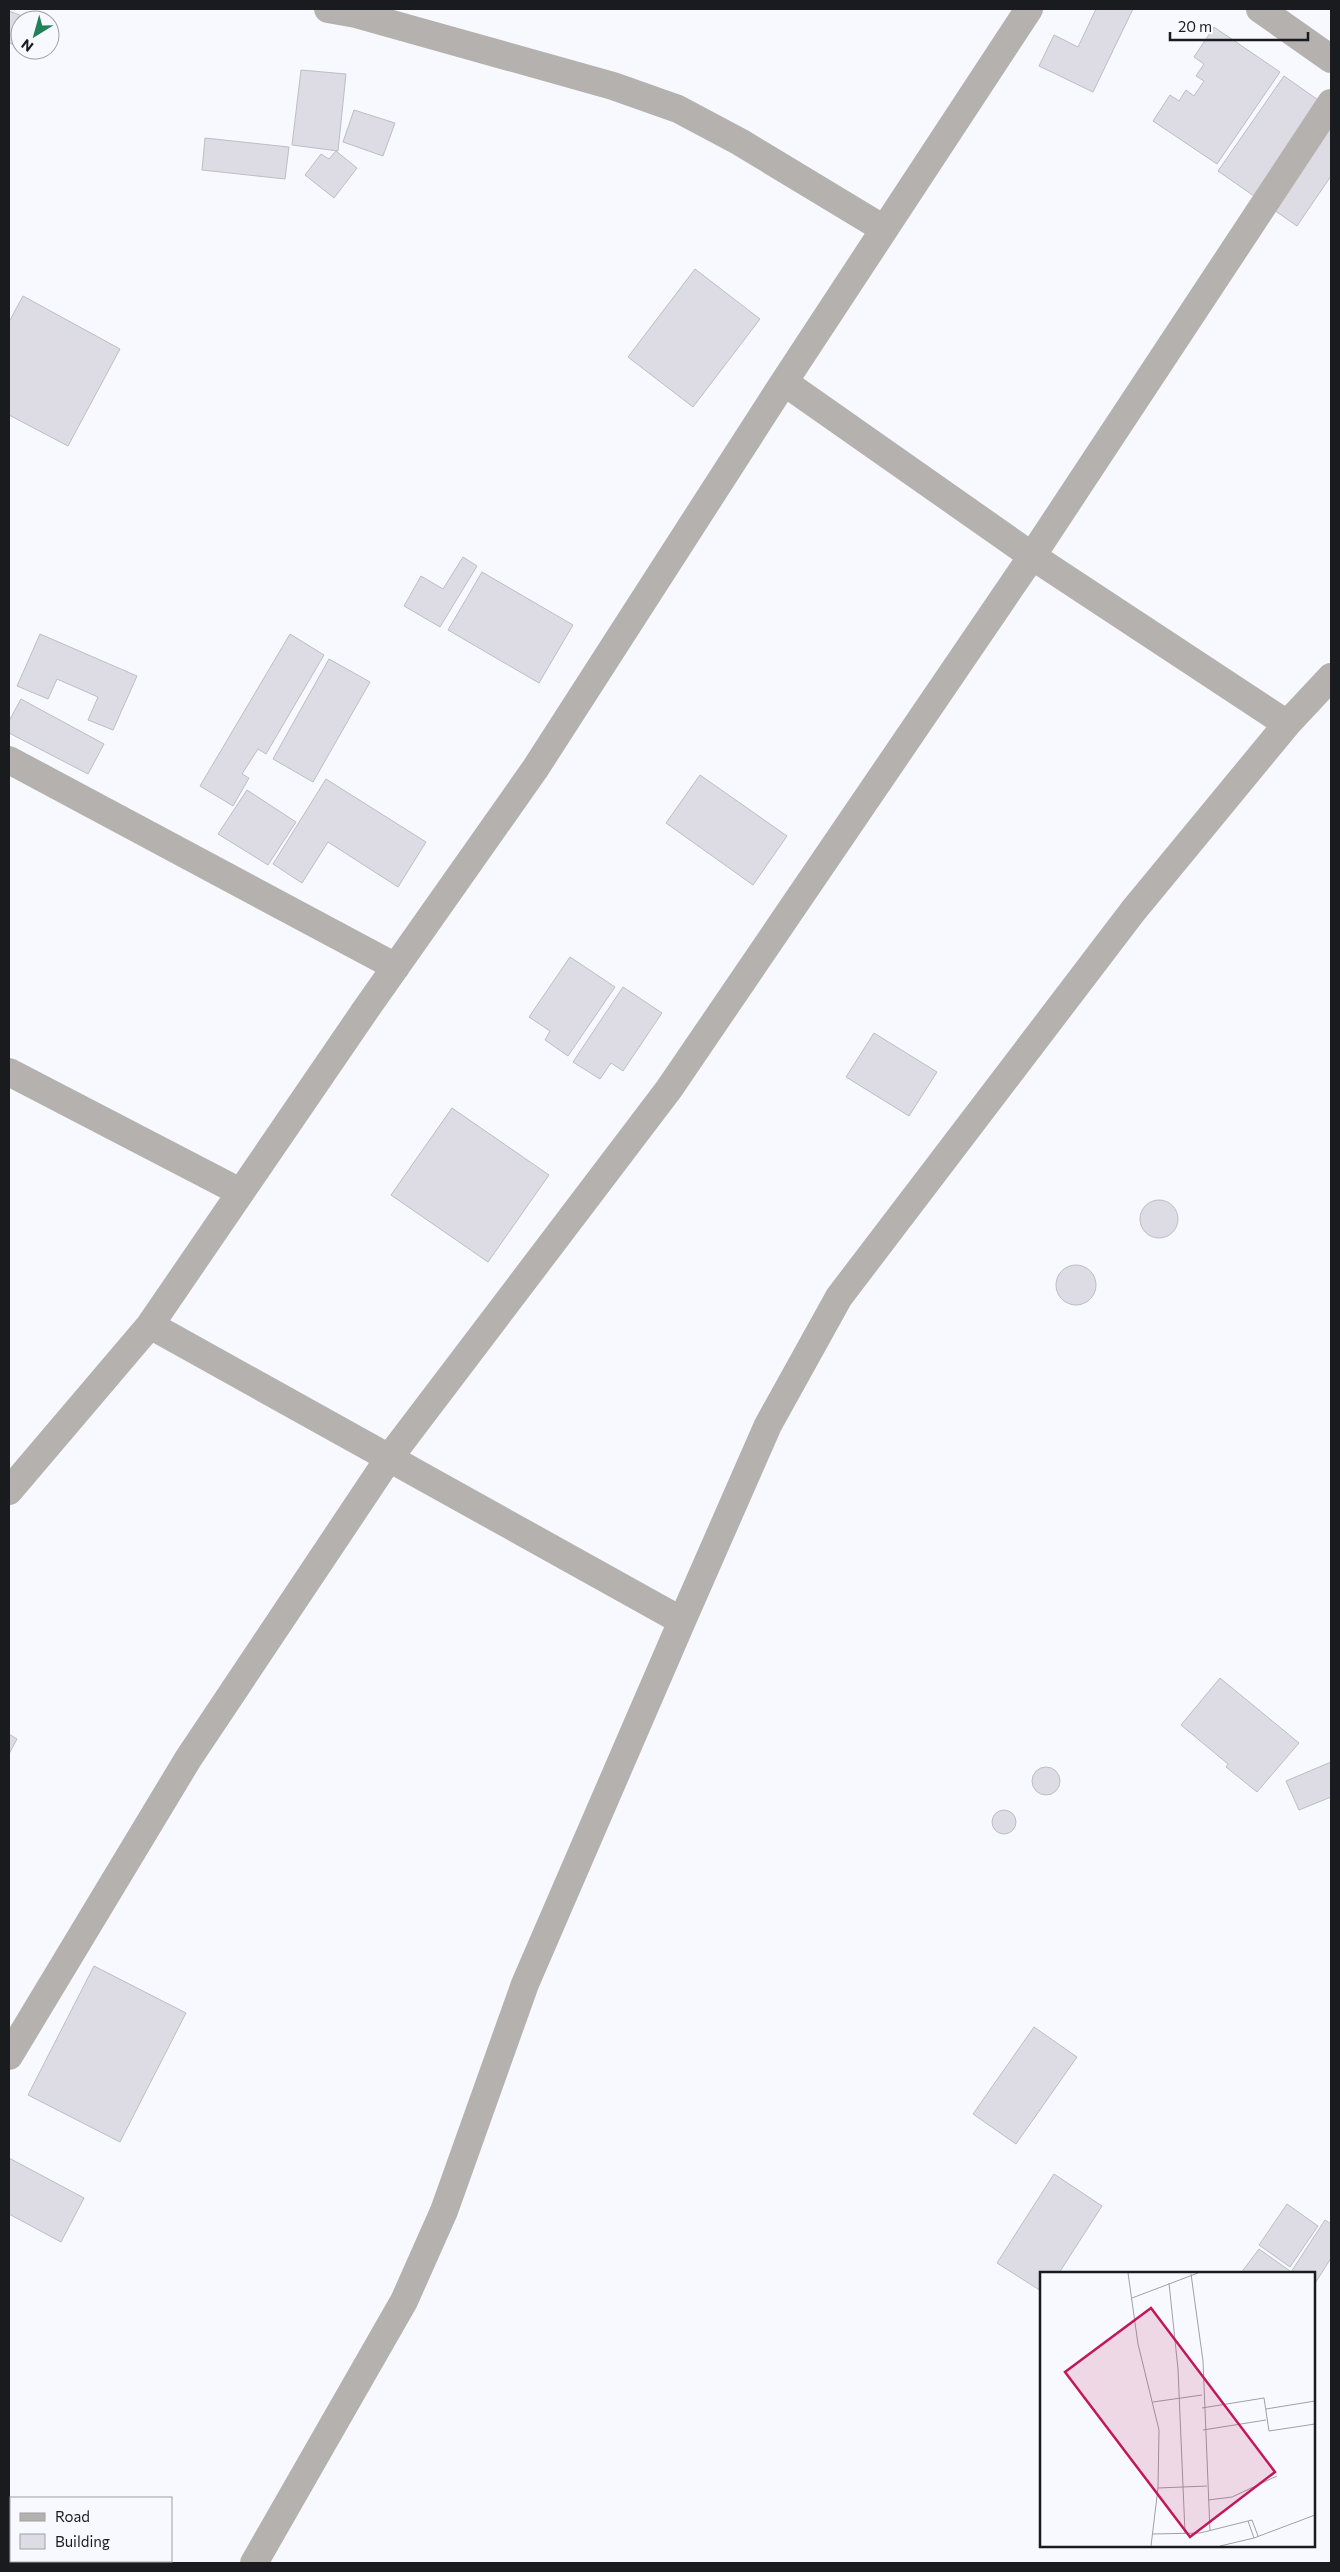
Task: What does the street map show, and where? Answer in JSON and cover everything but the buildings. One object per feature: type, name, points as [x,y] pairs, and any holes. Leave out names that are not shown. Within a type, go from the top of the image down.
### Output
[{"type":"street","points":[[328,9],[356,14],[604,83],[678,109],[740,142],[884,229]]},
{"type":"street","points":[[9,1491],[150,1325],[240,1192],[535,769],[784,382],[1029,9]]},
{"type":"street","points":[[1260,9],[1331,59]]},
{"type":"street","points":[[9,2056],[188,1759],[389,1458],[669,1088],[1032,556],[1331,103]]},
{"type":"street","points":[[784,382],[1032,556],[1287,724]]},
{"type":"street","points":[[254,2563],[404,2301],[444,2211],[525,1984],[682,1621],[768,1425],[840,1297],[1133,911],[1287,724],[1331,677]]},
{"type":"street","points":[[9,760],[396,967]]},
{"type":"street","points":[[9,1072],[240,1192]]},
{"type":"street","points":[[150,1325],[682,1621]]}]
